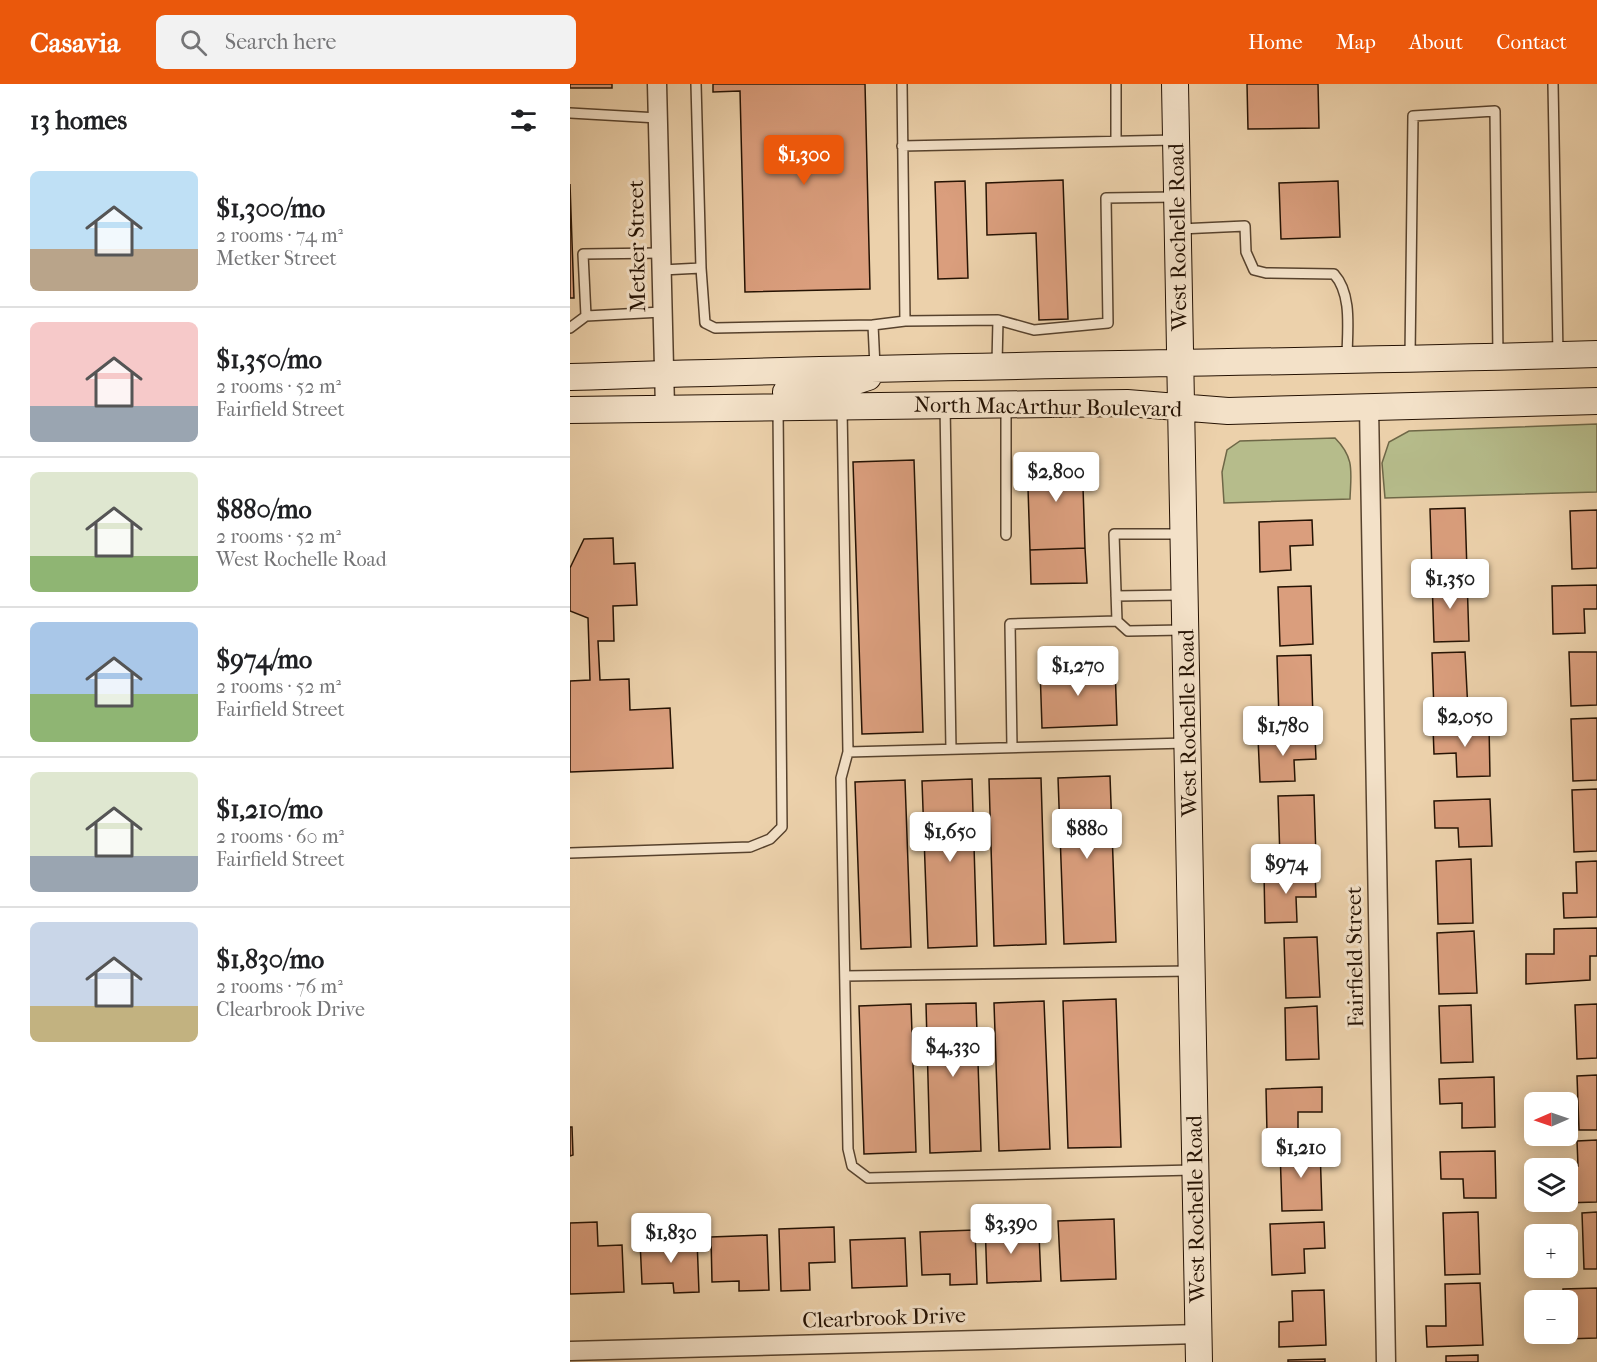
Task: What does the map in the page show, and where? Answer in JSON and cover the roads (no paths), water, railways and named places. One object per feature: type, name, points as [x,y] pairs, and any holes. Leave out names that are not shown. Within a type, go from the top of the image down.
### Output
[{"type":"main road","name":"West Rochelle Road","points":[[1175,84],[1199,1362]]},
{"type":"main road","name":"North MacArthur Boulevard","points":[[570,377],[875,367],[1347,362],[1597,354]]},
{"type":"main road","points":[[725,407],[777,393],[843,385],[864,380],[872,375],[875,367]]},
{"type":"main road","name":"North MacArthur Boulevard","points":[[570,410],[1127,403],[1228,411],[1597,401]]},
{"type":"street","name":"Metker Street","points":[[657,84],[665,408]]},
{"type":"street","name":"Fairfield Street","points":[[1369,407],[1386,1362]]},
{"type":"street","name":"Clearbrook Drive","points":[[570,1351],[1199,1334]]},
{"type":"lane","points":[[696,84],[701,294],[705,323],[715,328],[998,320],[1034,330],[1108,323],[1106,198],[1177,197]]},
{"type":"lane","points":[[902,84],[905,321]]},
{"type":"lane","points":[[1116,84],[1116,141]]},
{"type":"lane","points":[[1553,84],[1557,355]]},
{"type":"lane","points":[[1410,360],[1413,116],[1495,111],[1498,357]]},
{"type":"lane","points":[[570,113],[658,118]]},
{"type":"lane","points":[[902,146],[1176,140]]},
{"type":"lane","points":[[1178,229],[1245,226],[1246,252],[1254,270],[1266,273],[1334,274],[1343,284],[1346,299],[1347,362]]},
{"type":"lane","points":[[586,316],[584,254],[661,261],[701,268]]},
{"type":"lane","points":[[570,328],[586,316],[662,312]]},
{"type":"lane","points":[[997,367],[998,320]]},
{"type":"lane","points":[[873,325],[875,367]]},
{"type":"lane","points":[[1006,404],[1006,536]]},
{"type":"lane","points":[[945,405],[951,748]]},
{"type":"lane","points":[[570,853],[750,847],[770,839],[782,827],[778,406]]},
{"type":"lane","points":[[842,406],[848,752],[841,778],[848,1149],[852,1166],[868,1178],[1196,1170]]},
{"type":"lane","points":[[1117,621],[1114,534],[1184,534]]},
{"type":"lane","points":[[1116,596],[1185,595]]},
{"type":"lane","points":[[1012,747],[1010,624],[1117,621],[1128,631],[1186,630]]},
{"type":"lane","points":[[848,752],[1188,743]]},
{"type":"lane","points":[[845,976],[1192,970]]}]
